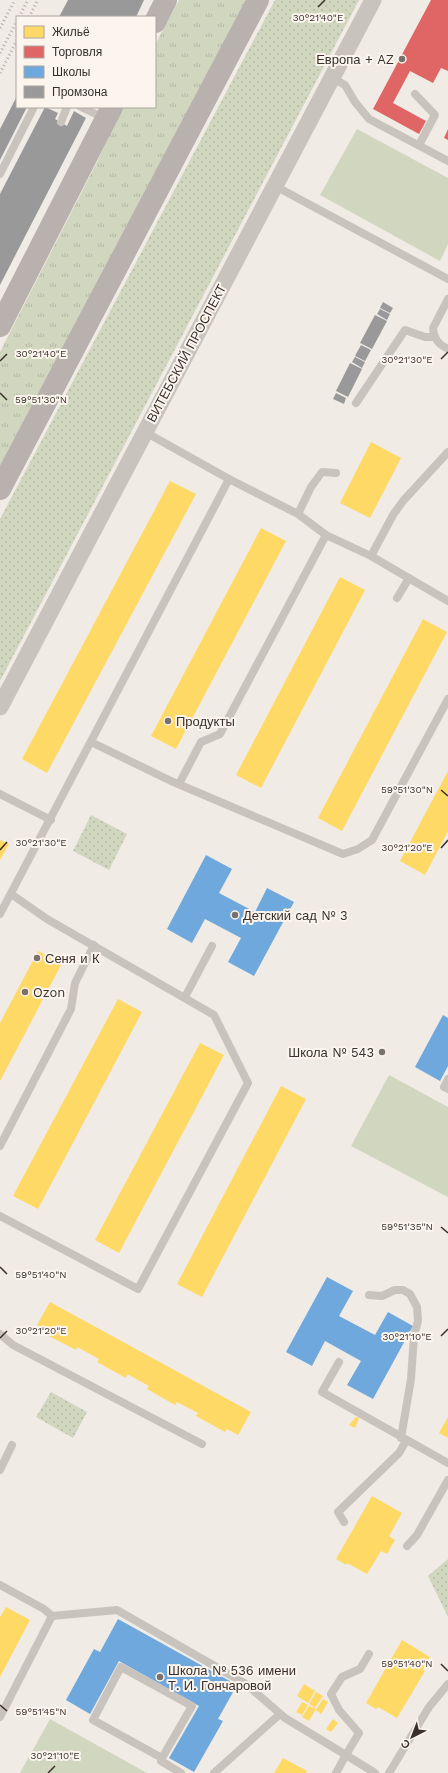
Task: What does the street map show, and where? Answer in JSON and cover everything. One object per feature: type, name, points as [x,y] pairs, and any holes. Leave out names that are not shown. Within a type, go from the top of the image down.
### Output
[{"type":"main road","points":[[156,20],[166,0]]},
{"type":"main road","points":[[0,490],[258,0]]},
{"type":"main road","points":[[0,326],[109,113]]},
{"type":"street","name":"ВИТЕБСКИЙ ПРОСПЕКТ","points":[[0,707],[373,0]]},
{"type":"lane","points":[[332,78],[345,85],[355,102],[369,119],[448,161]]},
{"type":"lane","points":[[415,94],[435,115],[419,145]]},
{"type":"lane","points":[[0,174],[33,108]]},
{"type":"lane","points":[[61,122],[68,108]]},
{"type":"lane","points":[[86,108],[109,113]]},
{"type":"lane","points":[[275,186],[448,279]]},
{"type":"lane","points":[[448,299],[433,328],[434,337],[438,343],[448,349]]},
{"type":"lane","points":[[356,403],[405,330],[426,337],[434,337]]},
{"type":"lane","points":[[145,432],[229,479],[298,514],[326,535],[371,556],[448,601]]},
{"type":"lane","points":[[371,556],[393,515],[403,501],[448,452]]},
{"type":"lane","points":[[298,514],[311,487],[322,472],[336,473]]},
{"type":"lane","points":[[0,914],[51,820],[229,479]]},
{"type":"lane","points":[[179,784],[201,742],[220,734],[326,535]]},
{"type":"lane","points":[[397,598],[409,578]]},
{"type":"lane","points":[[92,742],[179,784],[343,854],[358,849],[372,840],[448,698]]},
{"type":"lane","points":[[0,794],[51,820]]},
{"type":"lane","points":[[0,1216],[138,1289],[248,1083],[214,1014],[47,919],[11,894]]},
{"type":"lane","points":[[0,1146],[71,1009],[75,983],[94,945]]},
{"type":"lane","points":[[185,998],[212,946]]},
{"type":"lane","points":[[448,1079],[444,1086],[448,1089]]},
{"type":"lane","points":[[344,1522],[338,1512],[399,1453],[403,1439],[411,1379],[414,1336],[418,1321],[417,1307],[410,1294],[403,1290],[395,1290],[382,1296],[369,1295]]},
{"type":"lane","points":[[0,1334],[13,1345],[202,1444]]},
{"type":"lane","points":[[339,1362],[322,1392],[448,1463]]},
{"type":"lane","points":[[0,1470],[12,1445]]},
{"type":"lane","points":[[407,1546],[417,1535],[448,1480]]},
{"type":"lane","points":[[0,1585],[44,1609],[52,1616],[117,1610],[246,1684],[285,1718],[375,1773]]},
{"type":"lane","points":[[0,1718],[52,1616]]},
{"type":"lane","points":[[336,1773],[359,1733],[339,1710],[331,1694],[342,1676],[360,1669],[369,1654]]},
{"type":"lane","points":[[162,1758],[192,1706],[121,1666],[93,1720],[162,1758],[161,1761],[181,1773]]},
{"type":"lane","points":[[389,1773],[429,1707],[448,1684]]},
{"type":"lane","points":[[214,1773],[280,1714]]},
{"type":"green space","points":[[179,0],[247,0],[0,466],[0,352],[96,164],[123,108],[156,108],[156,43]]},
{"type":"green space","points":[[275,0],[359,0],[0,681],[0,519]]},
{"type":"green space","points":[[357,129],[448,178],[448,244],[440,261],[320,195]]},
{"type":"green space","points":[[91,815],[127,834],[109,870],[73,851]]},
{"type":"green space","points":[[389,1075],[448,1107],[448,1197],[351,1146]]},
{"type":"green space","points":[[51,1392],[87,1412],[73,1438],[36,1417]]},
{"type":"green space","points":[[448,1559],[448,1617],[428,1576]]},
{"type":"green space","points":[[50,1719],[147,1773],[20,1773]]},
{"type":"building: Жильё","points":[[371,442],[401,458],[370,518],[340,503]]},
{"type":"building: Жильё","points":[[170,481],[196,494],[47,773],[22,759]]},
{"type":"building: Жильё","points":[[261,528],[286,541],[176,749],[151,736]]},
{"type":"building: Жильё","points":[[340,577],[365,590],[261,788],[236,775]]},
{"type":"building: Жильё","points":[[423,619],[447,632],[342,831],[318,818]]},
{"type":"building: Жильё","points":[[448,771],[448,831],[425,875],[400,861]]},
{"type":"building: Жильё","points":[[0,840],[9,844],[0,860]]},
{"type":"building: Жильё","points":[[38,951],[62,963],[0,1081],[0,1023]]},
{"type":"building: Жильё","points":[[118,999],[142,1012],[38,1209],[13,1196]]},
{"type":"building: Жильё","points":[[200,1043],[224,1055],[119,1253],[95,1240]]},
{"type":"building: Жильё","points":[[281,1086],[306,1099],[202,1297],[177,1284]]},
{"type":"building: Жильё","points":[[50,1302],[251,1412],[238,1435],[227,1429],[225,1432],[196,1416],[198,1413],[177,1402],[175,1405],[147,1389],[149,1386],[127,1374],[126,1378],[97,1362],[99,1359],[77,1347],[76,1350],[47,1335],[49,1331],[37,1325]]},
{"type":"building: Жильё","points":[[356,1417],[359,1418],[355,1428],[349,1425]]},
{"type":"building: Жильё","points":[[448,1417],[448,1438],[439,1433]]},
{"type":"building: Жильё","points":[[372,1496],[402,1513],[389,1536],[395,1540],[387,1554],[381,1551],[367,1574],[336,1559]]},
{"type":"building: Жильё","points":[[6,1607],[30,1620],[0,1677],[0,1617]]},
{"type":"building: Жильё","points":[[402,1640],[430,1657],[423,1670],[425,1671],[397,1718],[378,1707],[376,1709],[366,1703]]},
{"type":"building: Жильё","points":[[304,1684],[315,1691],[308,1703],[297,1696]]},
{"type":"building: Жильё","points":[[316,1692],[323,1696],[315,1708],[309,1704]]},
{"type":"building: Жильё","points":[[323,1699],[328,1702],[321,1714],[316,1710]]},
{"type":"building: Жильё","points":[[302,1702],[308,1705],[302,1715],[296,1712]]},
{"type":"building: Жильё","points":[[309,1706],[316,1709],[309,1721],[302,1717]]},
{"type":"building: Жильё","points":[[333,1719],[338,1723],[331,1732],[326,1729]]},
{"type":"building: Жильё","points":[[283,1758],[307,1771],[306,1773],[274,1773]]},
{"type":"building: Торговля","points":[[431,0],[448,0],[448,71],[441,68],[433,83],[410,71],[393,103],[426,121],[419,134],[373,109]]},
{"type":"building: Торговля","points":[[448,129],[448,140],[444,138]]},
{"type":"building: Школы","points":[[206,855],[232,869],[219,893],[255,912],[267,888],[294,902],[254,976],[228,962],[241,938],[205,919],[192,943],[167,929]]},
{"type":"building: Школы","points":[[443,1015],[448,1018],[448,1066],[440,1081],[415,1067]]},
{"type":"building: Школы","points":[[327,1277],[353,1291],[339,1316],[375,1335],[388,1312],[413,1326],[373,1399],[347,1385],[361,1361],[325,1341],[312,1366],[286,1352]]},
{"type":"building: Школы","points":[[118,1619],[237,1685],[218,1719],[223,1721],[194,1772],[169,1758],[199,1706],[119,1661],[90,1714],[66,1700],[94,1649],[100,1652]]},
{"type":"building: Промзона","points":[[68,0],[144,0],[136,16],[60,16]]},
{"type":"building: Промзона","points":[[16,98],[16,108],[26,108],[0,160],[0,129]]},
{"type":"building: Промзона","points":[[44,108],[58,113],[55,119],[67,126],[74,111],[86,118],[0,285],[0,194]]},
{"type":"building: Промзона","points":[[383,302],[393,308],[390,313],[380,308]]},
{"type":"building: Промзона","points":[[380,309],[390,314],[387,320],[377,314]]},
{"type":"building: Промзона","points":[[375,315],[387,321],[372,349],[360,343]]},
{"type":"building: Промзона","points":[[361,345],[371,350],[365,361],[355,356]]},
{"type":"building: Промзона","points":[[355,357],[365,362],[362,368],[352,362]]},
{"type":"building: Промзона","points":[[350,363],[362,369],[348,397],[336,391]]},
{"type":"building: Промзона","points":[[336,393],[346,398],[344,404],[333,399]]},
{"type":"railway","points":[[0,28],[15,0]]},
{"type":"railway","points":[[20,16],[28,0]]},
{"type":"railway","points":[[30,16],[38,0]]},
{"type":"railway","points":[[0,53],[16,23]]},
{"type":"railway","points":[[0,73],[16,42]]},
{"type":"place","name":"Европа + AZ","points":[[402,59]]},
{"type":"place","name":"Продукты","points":[[168,721]]},
{"type":"place","name":"Детский сад № 3","points":[[235,915]]},
{"type":"place","name":"Сеня и К","points":[[37,958]]},
{"type":"place","name":"Ozon","points":[[25,992]]},
{"type":"place","name":"Школа № 543","points":[[382,1052]]},
{"type":"place","name":"Школа № 536 имени Т. И. Гончаровой","points":[[160,1677]]}]
